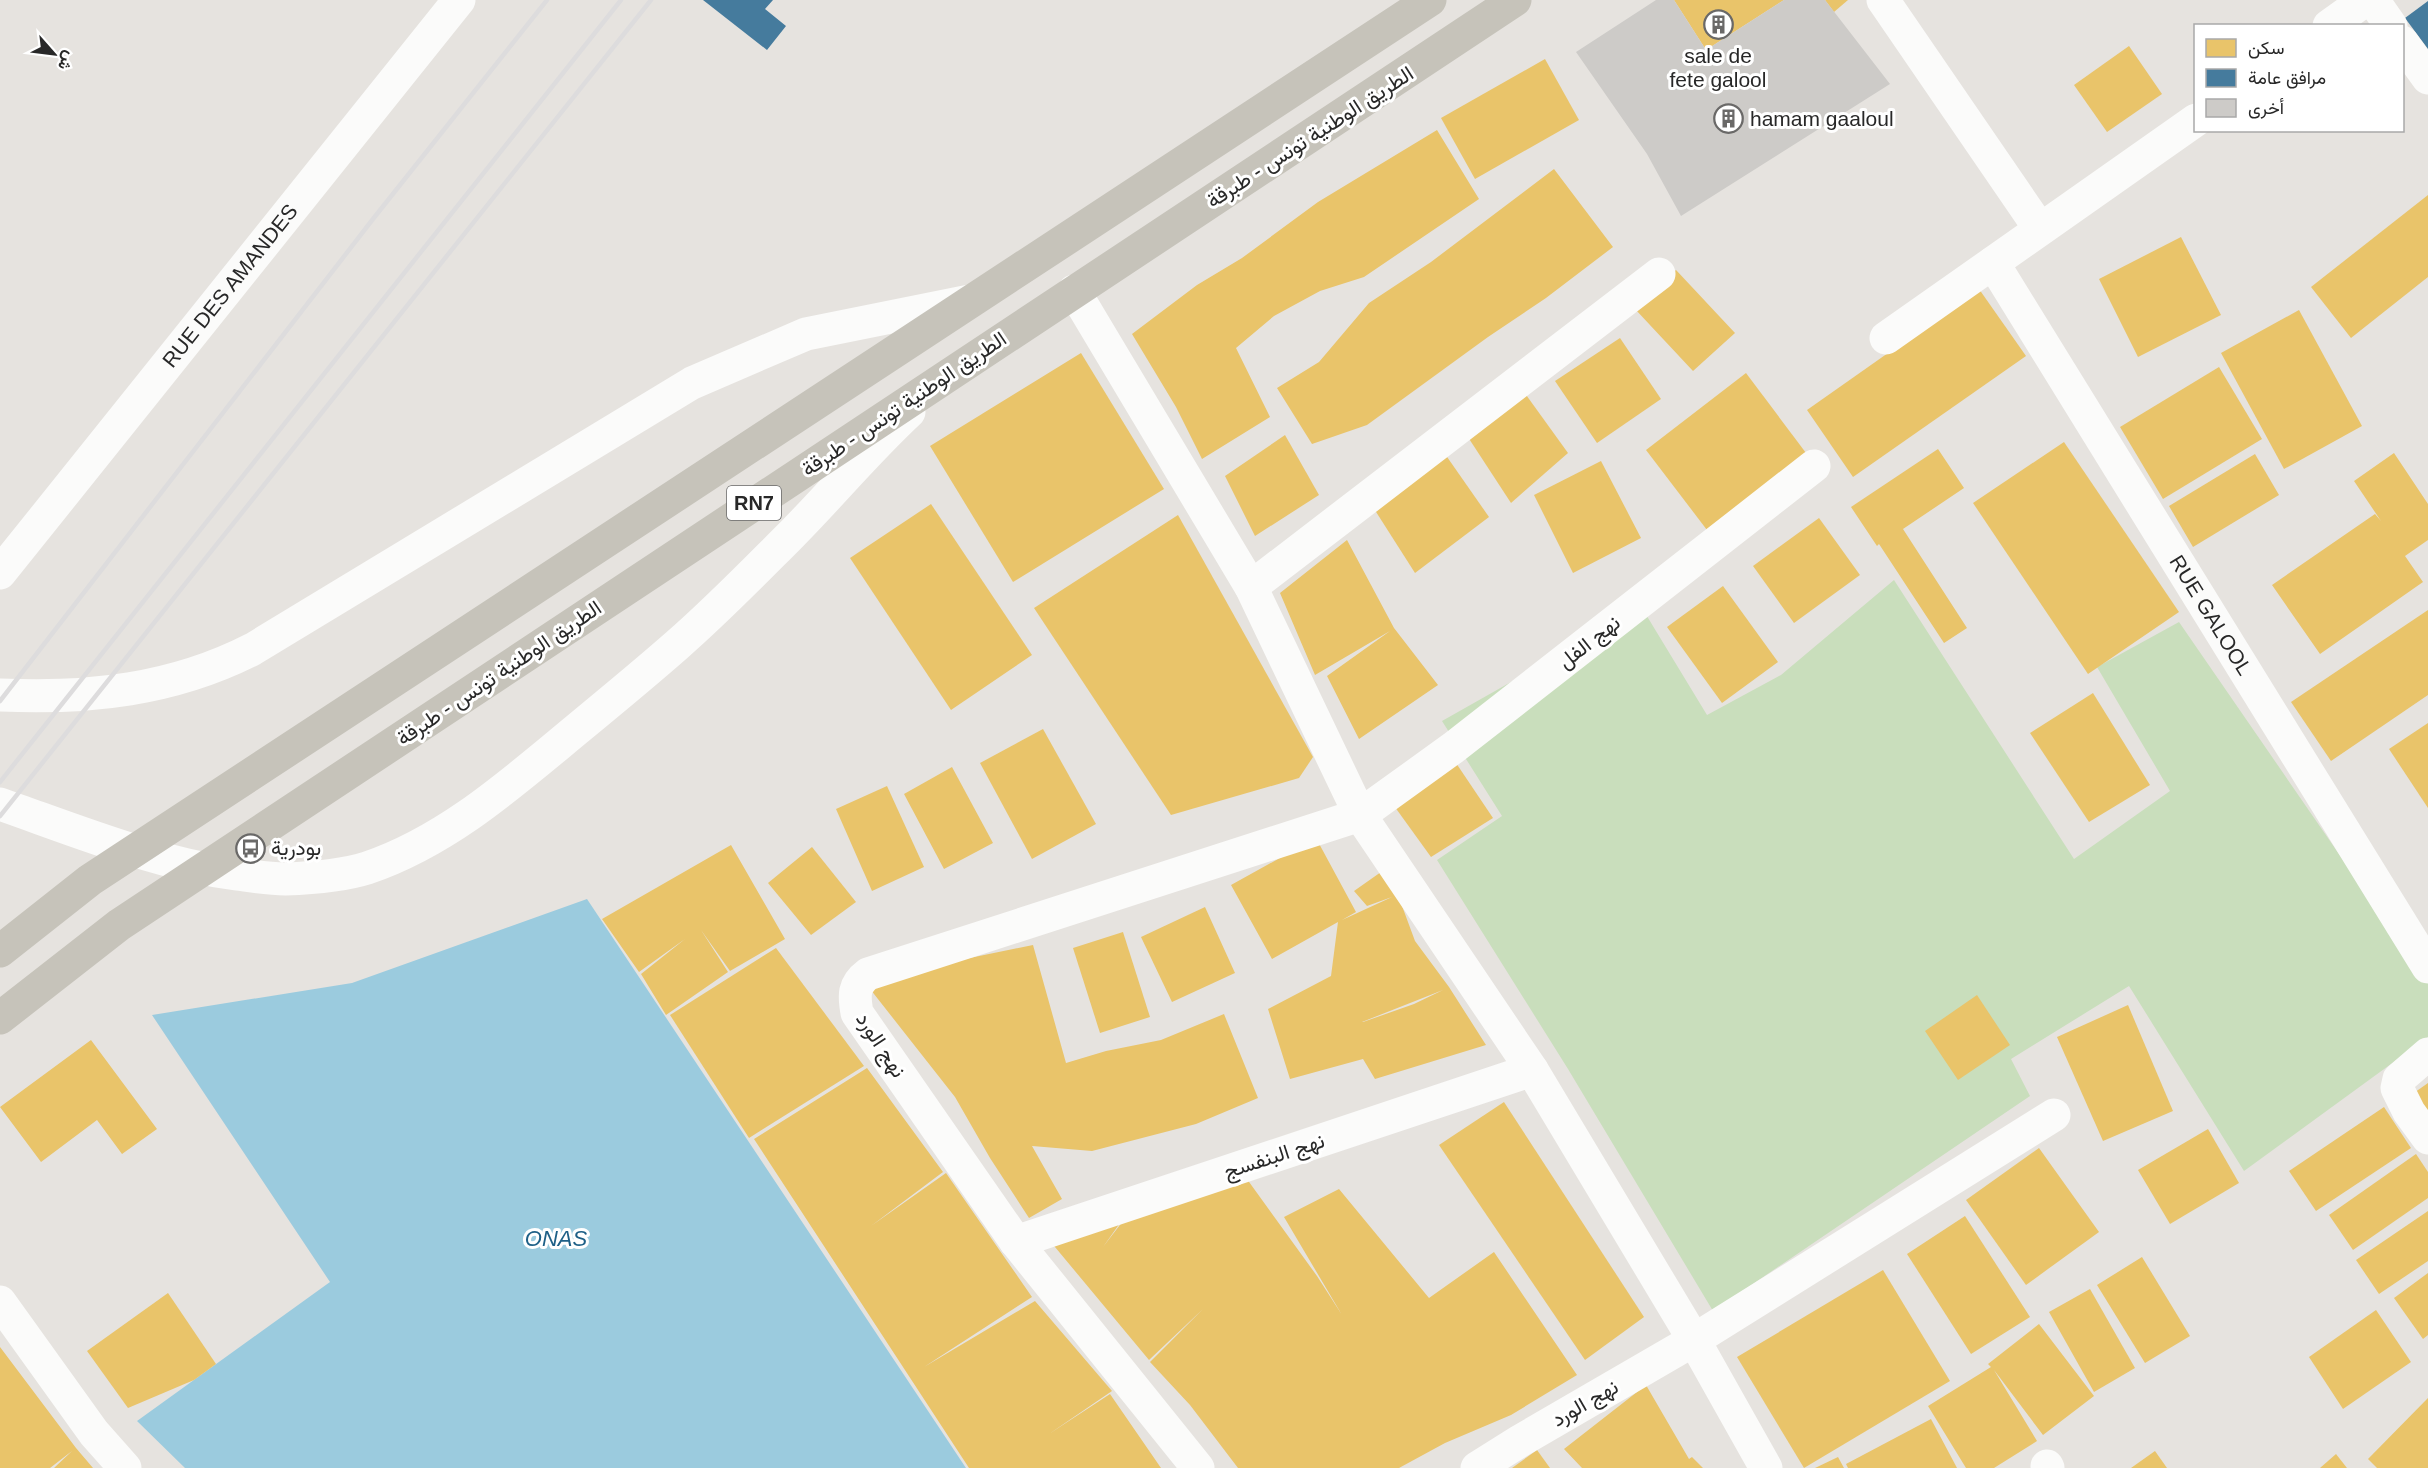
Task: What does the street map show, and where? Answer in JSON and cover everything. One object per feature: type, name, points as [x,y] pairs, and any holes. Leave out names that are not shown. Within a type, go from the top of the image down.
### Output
[{"type":"main road","name":"RN7","points":[[0,951],[90,880],[1430,0]]},
{"type":"main road","name":"الطريق الوطنية تونس - طبرقة","points":[[0,1018],[119,925],[1515,0]]},
{"type":"street","name":"RUE DES AMANDES","points":[[0,573],[459,0]]},
{"type":"street","points":[[1883,0],[2040,229]]},
{"type":"street","points":[[2332,24],[2365,0]]},
{"type":"street","points":[[2373,0],[2390,24]]},
{"type":"street","points":[[2404,43],[2428,78]]},
{"type":"street","points":[[1886,338],[2194,121]]},
{"type":"street","name":"RUE GALOOL","points":[[1993,263],[2428,967]]},
{"type":"street","points":[[1251,587],[1659,274]]},
{"type":"street","points":[[1074,291],[1251,587],[1360,815],[1532,1070],[1694,1340],[1766,1468]]},
{"type":"street","points":[[0,695],[85,696],[181,679],[205,671],[253,649],[692,383],[806,333],[970,301]]},
{"type":"street","points":[[0,804],[113,844],[175,863],[217,872],[282,879],[317,877],[364,869],[430,840],[464,819],[522,775],[679,644],[788,538],[883,436],[952,372]]},
{"type":"street","name":"نهج الفل","points":[[1360,815],[1453,748],[1814,466]]},
{"type":"street","name":"نهج الورد","points":[[1198,1468],[1016,1242],[857,1013],[854,993],[858,981],[868,974],[1360,815]]},
{"type":"street","points":[[2428,1054],[2399,1079],[2397,1088],[2409,1112],[2428,1138]]},
{"type":"street","name":"نهج البنفسج","points":[[1016,1242],[1532,1070]]},
{"type":"street","name":"نهج الورد","points":[[1477,1468],[1694,1340],[2054,1115]]},
{"type":"street","points":[[0,1302],[94,1433],[125,1468]]},
{"type":"green space","points":[[1894,580],[2074,859],[2170,791],[2097,667],[2179,622],[2428,983],[2428,1037],[2244,1171],[2129,986],[2011,1059],[2030,1096],[1713,1311],[1568,1069],[1437,860],[1502,816],[1442,721],[1642,608],[1707,715],[1781,675]]},
{"type":"water","name":"ONAS","points":[[587,899],[966,1468],[185,1468],[137,1421],[330,1282],[152,1015],[352,983]]},
{"type":"building: سكن","name":"sale de fete galool","points":[[1674,0],[1784,0],[1706,50]]},
{"type":"building: سكن","points":[[1825,0],[1848,0],[1834,12]]},
{"type":"building: سكن","points":[[2129,46],[2162,94],[2107,132],[2074,85]]},
{"type":"building: سكن","points":[[1545,59],[1579,120],[1475,179],[1441,118]]},
{"type":"building: سكن","points":[[1437,130],[1479,199],[1364,277],[1320,291],[1274,316],[1236,348],[1270,417],[1202,459],[1176,407],[1132,334],[1197,285],[1242,258],[1318,202]]},
{"type":"building: سكن","points":[[1554,169],[1613,247],[1546,298],[1367,425],[1312,444],[1277,388],[1319,362],[1369,303],[1431,262]]},
{"type":"building: سكن","points":[[2428,195],[2428,277],[2351,338],[2311,287]]},
{"type":"building: سكن","points":[[2181,237],[2221,315],[2138,357],[2099,279]]},
{"type":"building: سكن","points":[[1676,270],[1735,333],[1693,371],[1635,309]]},
{"type":"building: سكن","points":[[1979,289],[2026,356],[1853,477],[1807,410]]},
{"type":"building: سكن","points":[[2299,310],[2362,426],[2284,469],[2221,353]]},
{"type":"building: سكن","points":[[1620,338],[1661,399],[1597,443],[1555,381]]},
{"type":"building: سكن","points":[[1081,353],[1164,489],[1013,582],[930,446]]},
{"type":"building: سكن","points":[[2219,367],[2262,439],[2163,499],[2120,427]]},
{"type":"building: سكن","points":[[1746,373],[1806,453],[1707,530],[1646,450]]},
{"type":"building: سكن","points":[[1524,392],[1568,453],[1511,503],[1462,428]]},
{"type":"building: سكن","points":[[1285,435],[1319,495],[1255,536],[1225,476]]},
{"type":"building: سكن","points":[[2064,442],[2179,612],[2088,674],[1973,503]]},
{"type":"building: سكن","points":[[1938,449],[1964,488],[1903,529],[1967,628],[1944,643],[1879,544],[1877,546],[1851,507]]},
{"type":"building: سكن","points":[[2394,453],[2428,504],[2428,540],[2405,556],[2423,582],[2320,654],[2272,585],[2375,514],[2381,521],[2354,481]]},
{"type":"building: سكن","points":[[1445,454],[1489,517],[1415,573],[1371,504]]},
{"type":"building: سكن","points":[[2255,454],[2279,495],[2193,547],[2169,506]]},
{"type":"building: سكن","points":[[1601,461],[1641,538],[1573,573],[1534,495]]},
{"type":"building: سكن","points":[[931,504],[1032,655],[951,710],[850,558]]},
{"type":"building: سكن","points":[[1178,515],[1313,757],[1299,778],[1171,815],[1034,608]]},
{"type":"building: سكن","points":[[1819,518],[1860,575],[1794,623],[1753,566]]},
{"type":"building: سكن","points":[[1347,540],[1394,628],[1438,685],[1359,739],[1327,676],[1390,631],[1315,675],[1280,593]]},
{"type":"building: سكن","points":[[1723,586],[1778,662],[1722,703],[1667,627]]},
{"type":"building: سكن","points":[[2428,610],[2428,695],[2331,761],[2291,702]]},
{"type":"building: سكن","points":[[2093,693],[2150,785],[2089,822],[2030,733]]},
{"type":"building: سكن","points":[[2428,723],[2428,808],[2389,749]]},
{"type":"building: سكن","points":[[1043,729],[1096,824],[1032,859],[980,763]]},
{"type":"building: سكن","points":[[1456,763],[1493,818],[1431,857],[1392,803]]},
{"type":"building: سكن","points":[[952,767],[993,843],[944,869],[904,794]]},
{"type":"building: سكن","points":[[887,786],[924,867],[872,891],[836,809]]},
{"type":"building: سكن","points":[[1316,838],[1356,912],[1342,920],[1392,897],[1367,906],[1354,891],[1381,872],[1398,895],[1415,941],[1449,987],[1486,1045],[1375,1079],[1363,1059],[1290,1079],[1268,1009],[1331,976],[1338,922],[1272,959],[1231,885]],"holes":[[[1443,990],[1414,1004],[1363,1022],[1362,1022]]]},
{"type":"building: سكن","points":[[731,845],[785,939],[730,971],[701,930],[728,972],[666,1015],[641,974],[685,939],[639,972],[602,919]]},
{"type":"building: سكن","points":[[812,847],[856,902],[811,935],[768,883]]},
{"type":"building: سكن","points":[[1205,907],[1235,973],[1172,1002],[1141,937]]},
{"type":"building: سكن","points":[[1123,932],[1150,1017],[1100,1033],[1073,948]]},
{"type":"building: سكن","points":[[1033,945],[1066,1063],[1106,1051],[1161,1040],[1224,1014],[1258,1098],[1196,1124],[1092,1151],[1032,1146],[1062,1199],[1029,1218],[990,1158],[955,1097],[863,980]]},
{"type":"building: سكن","points":[[776,948],[864,1066],[749,1138],[670,1015]]},
{"type":"building: سكن","points":[[1977,995],[2010,1045],[1958,1080],[1925,1031]]},
{"type":"building: سكن","points":[[2128,1005],[2173,1111],[2103,1141],[2057,1037]]},
{"type":"building: سكن","points":[[91,1040],[157,1129],[122,1154],[97,1120],[41,1162],[0,1107]]},
{"type":"building: سكن","points":[[867,1068],[943,1172],[871,1226],[946,1173],[1032,1297],[924,1367],[1035,1301],[1112,1391],[1049,1434],[1110,1394],[1161,1468],[969,1468],[754,1139]]},
{"type":"building: سكن","points":[[2428,1083],[2428,1116],[2411,1095]]},
{"type":"building: سكن","points":[[1504,1102],[1644,1317],[1585,1360],[1439,1145]]},
{"type":"building: سكن","points":[[2384,1107],[2411,1148],[2316,1211],[2289,1171]]},
{"type":"building: سكن","points":[[2208,1129],[2239,1183],[2170,1224],[2138,1170]]},
{"type":"building: سكن","points":[[2039,1148],[2099,1232],[2026,1285],[1966,1200]]},
{"type":"building: سكن","points":[[2416,1154],[2428,1172],[2428,1198],[2353,1250],[2329,1215]]},
{"type":"building: سكن","points":[[1239,1168],[1317,1276],[1342,1315],[1284,1217],[1339,1189],[1429,1298],[1494,1252],[1577,1375],[1511,1415],[1445,1443],[1399,1468],[1238,1468],[1190,1405],[1150,1362],[1203,1309],[1149,1360],[1050,1241],[1125,1216],[1103,1247],[1136,1204]]},
{"type":"building: سكن","points":[[2428,1211],[2428,1261],[2379,1294],[2356,1260]]},
{"type":"building: سكن","points":[[1965,1216],[2030,1317],[1971,1354],[1907,1254]]},
{"type":"building: سكن","points":[[2142,1257],[2190,1336],[2145,1363],[2097,1285]]},
{"type":"building: سكن","points":[[1883,1270],[1950,1381],[1804,1468],[1737,1357]]},
{"type":"building: سكن","points":[[2428,1273],[2428,1335],[2423,1339],[2394,1298]]},
{"type":"building: سكن","points":[[2090,1289],[2135,1368],[2094,1392],[2049,1312]]},
{"type":"building: سكن","points":[[168,1293],[216,1364],[194,1380],[128,1408],[87,1351]]},
{"type":"building: سكن","points":[[2376,1310],[2411,1362],[2343,1409],[2309,1357]]},
{"type":"building: سكن","points":[[2039,1324],[2094,1396],[2043,1435],[1994,1370],[2037,1441],[1994,1468],[1966,1468],[1928,1406],[1991,1367],[1988,1364]]},
{"type":"building: سكن","points":[[0,1347],[93,1468],[54,1468],[72,1451],[50,1468],[0,1468]]},
{"type":"building: سكن","points":[[1646,1385],[1689,1459],[1692,1457],[1703,1468],[1582,1468],[1564,1449]]},
{"type":"building: سكن","points":[[2428,1398],[2428,1468],[2377,1468],[2368,1459]]},
{"type":"building: سكن","points":[[1931,1419],[1957,1468],[1848,1468],[1846,1464]]},
{"type":"building: سكن","points":[[1537,1450],[1550,1468],[1512,1468]]},
{"type":"building: سكن","points":[[2155,1451],[2167,1468],[2131,1468]]},
{"type":"building: سكن","points":[[2336,1454],[2347,1468],[2320,1468]]},
{"type":"building: سكن","points":[[1838,1457],[1844,1468],[1815,1468]]},
{"type":"building: مرافق عامة","points":[[703,0],[773,0],[765,9],[786,26],[767,50]]},
{"type":"building: مرافق عامة","points":[[2428,1],[2428,49],[2405,18]]},
{"type":"building: أخرى","name":"hamam gaaloul","points":[[1656,0],[1674,0],[1706,50],[1784,0],[1825,0],[1890,84],[1681,216],[1647,154],[1576,52]]},
{"type":"railway","points":[[0,701],[373,219],[547,0]]},
{"type":"railway","points":[[0,782],[621,0]]},
{"type":"railway","points":[[0,816],[651,0]]},
{"type":"place","name":"sale de fete galool","points":[[1718,25]]},
{"type":"place","name":"hamam gaaloul","points":[[1729,119]]},
{"type":"place","name":"بودرية","points":[[250,848]]}]
